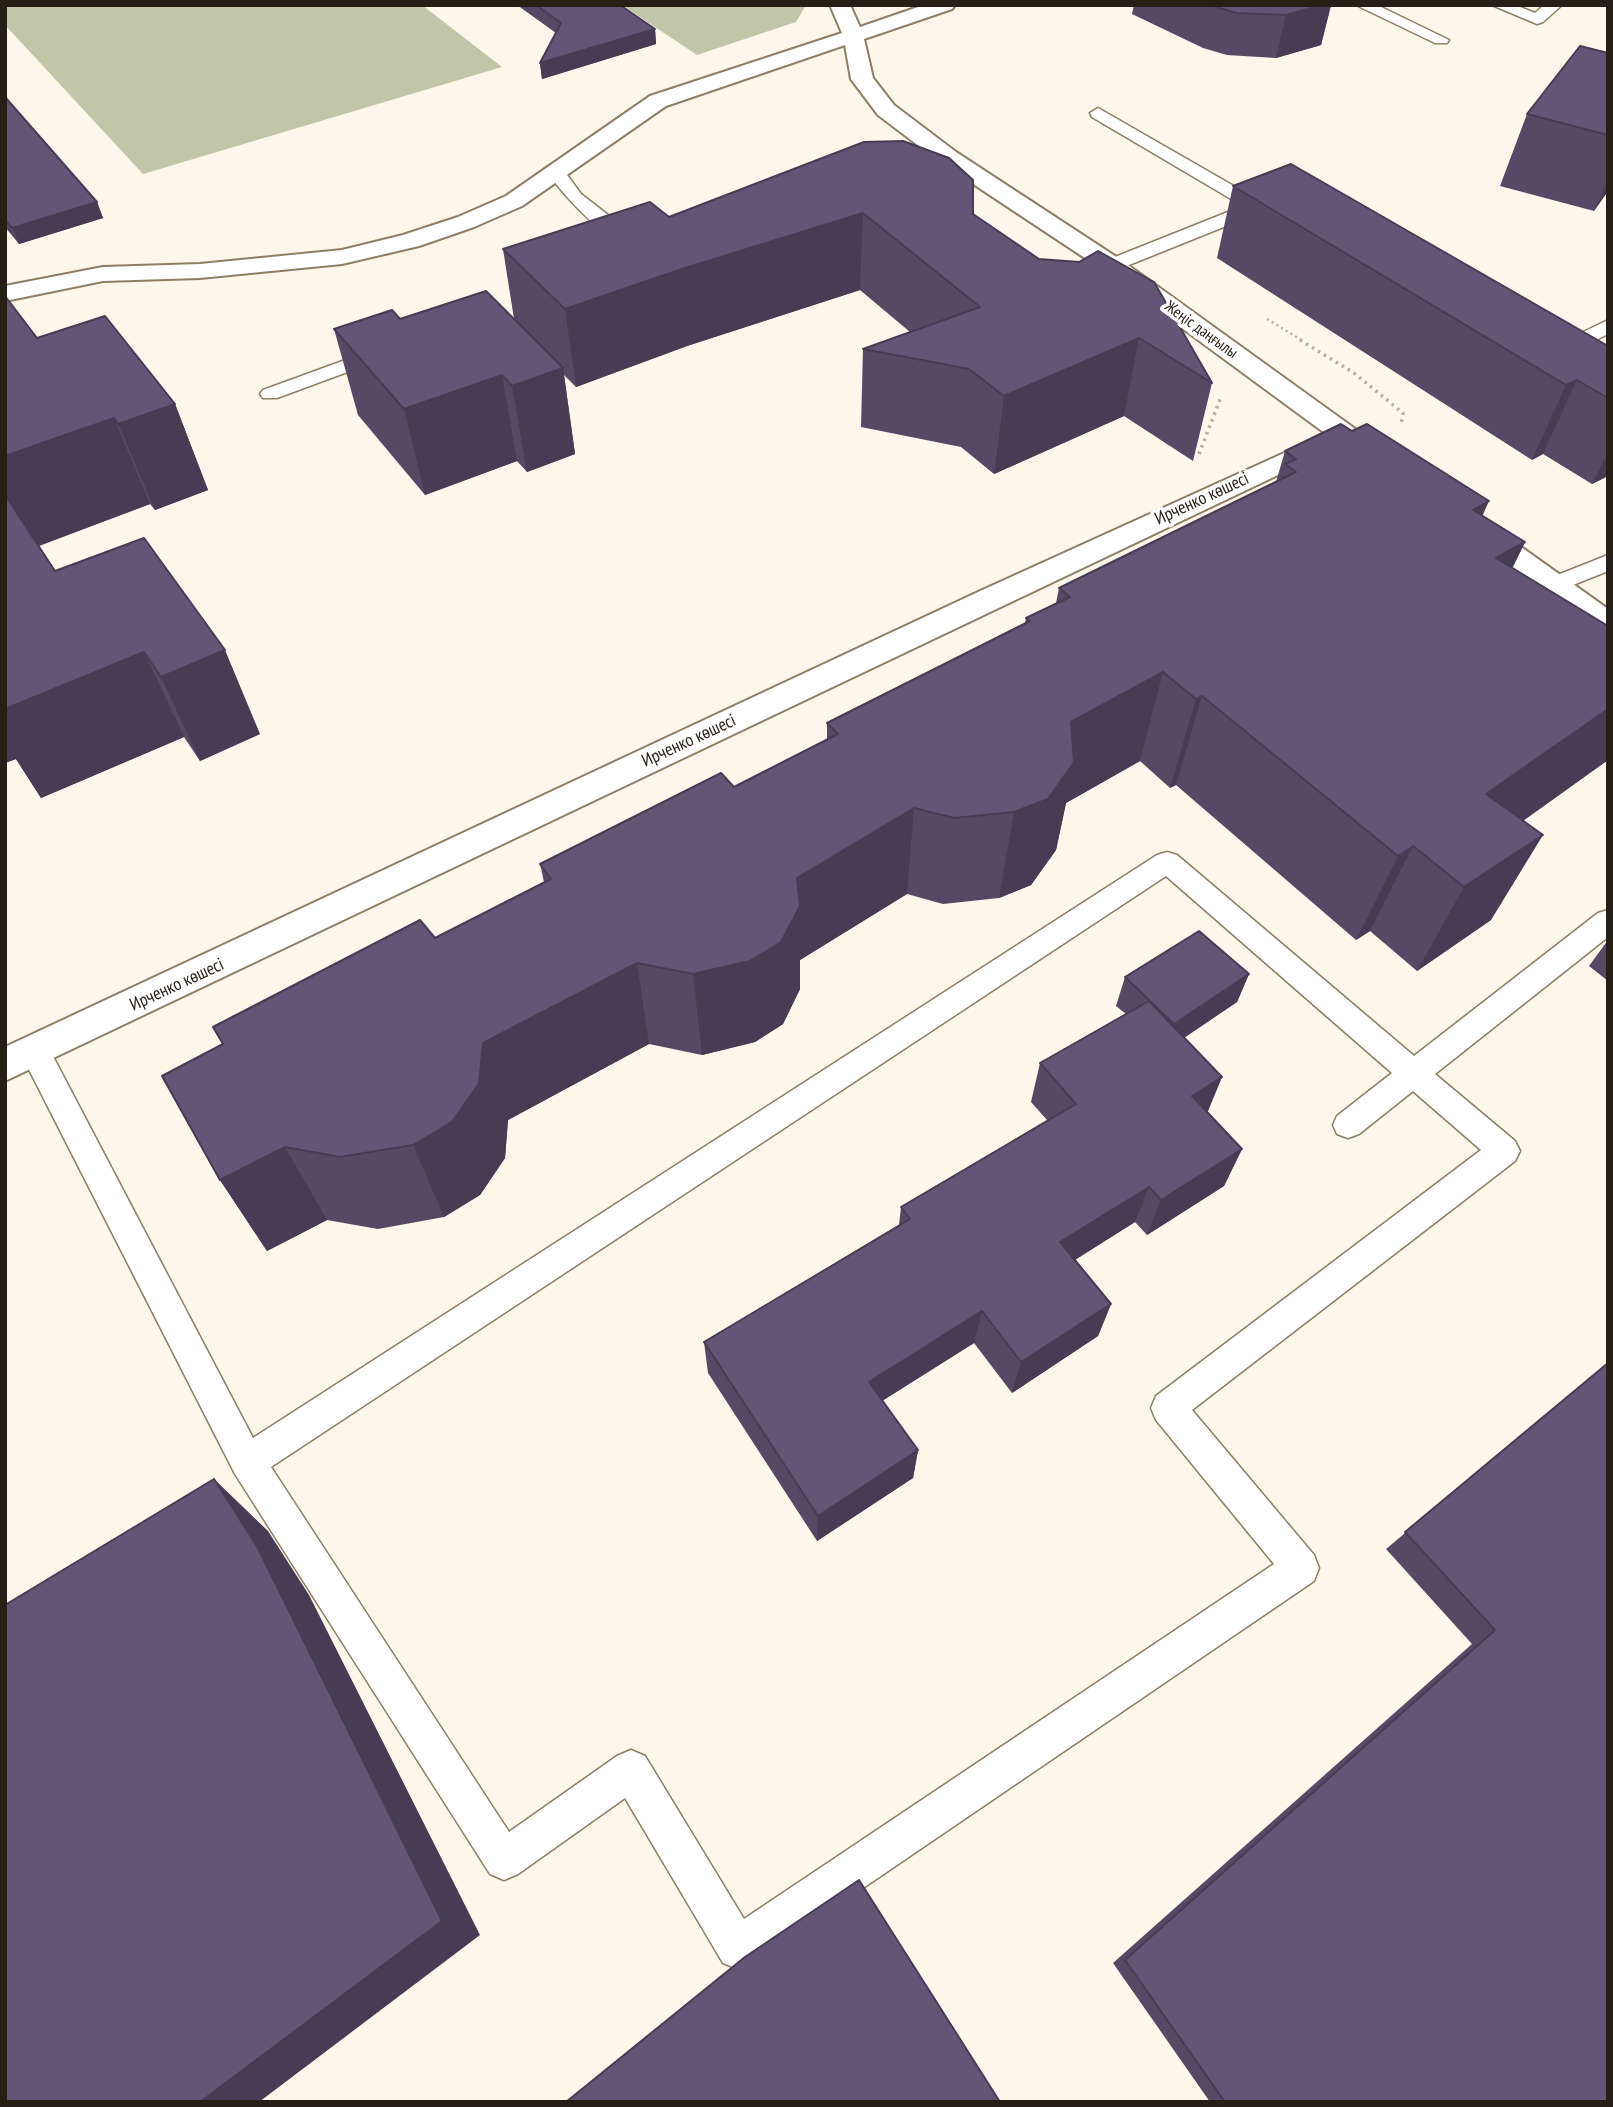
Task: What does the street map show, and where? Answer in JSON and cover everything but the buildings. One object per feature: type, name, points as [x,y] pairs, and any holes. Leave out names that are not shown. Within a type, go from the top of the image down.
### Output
[{"type":"street","name":"Жеңіс даңғылы","points":[[840,5],[853,34],[862,79],[886,110],[948,157],[1112,265],[1388,466]]},
{"type":"street","points":[[5,294],[103,274],[200,271],[342,257],[410,241],[466,222],[514,201],[658,102],[918,9],[945,5]]},
{"type":"street","name":"Ирченко көшесі","points":[[15,1052],[1345,435]]},
{"type":"street","points":[[1454,514],[1608,624]]},
{"type":"lane","points":[[1364,5],[1441,40]]},
{"type":"lane","points":[[1500,5],[1537,19],[1554,5]]},
{"type":"lane","points":[[1098,113],[1279,220]]},
{"type":"lane","points":[[924,163],[948,157]]},
{"type":"lane","points":[[556,172],[575,198],[649,256],[636,261]]},
{"type":"lane","points":[[1112,265],[1256,206]]},
{"type":"lane","points":[[1538,362],[1608,326]]},
{"type":"lane","points":[[270,394],[400,346]]},
{"type":"lane","points":[[1553,585],[1608,562]]},
{"type":"lane","points":[[15,1052],[247,1462],[504,1860],[631,1770],[738,1948],[1301,1568],[1168,1408],[1504,1152],[1415,1072],[1167,862],[247,1462]]},
{"type":"lane","points":[[1348,1125],[1608,921]]},
{"type":"green space","points":[[5,5],[422,5],[502,67],[143,174],[5,25]]},
{"type":"green space","points":[[622,5],[806,5],[796,22],[697,55]]}]
